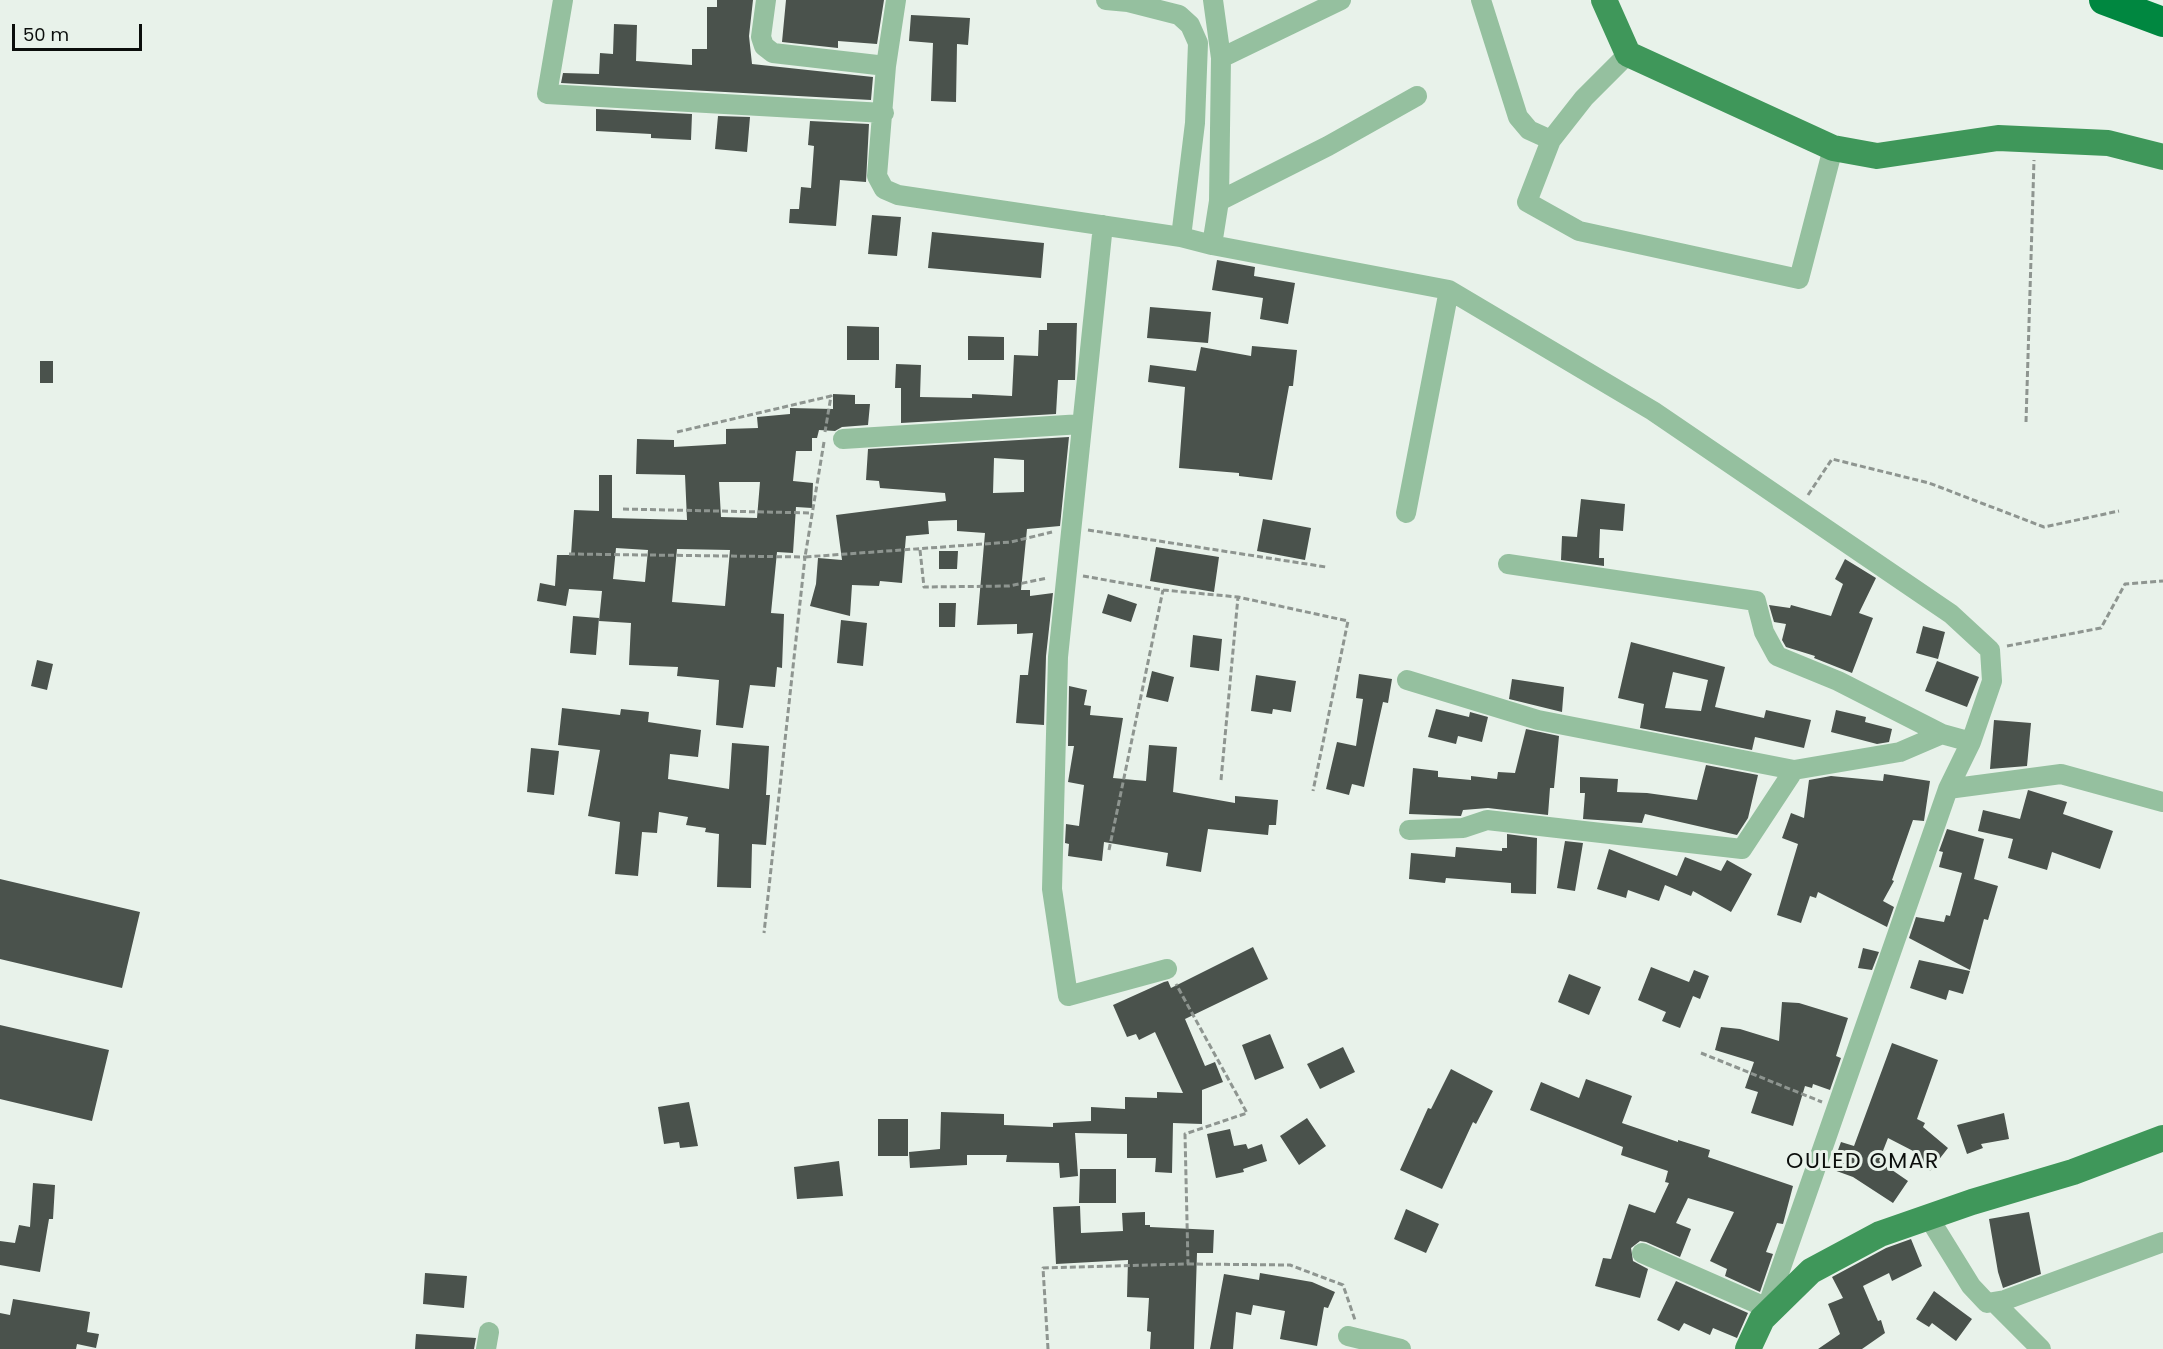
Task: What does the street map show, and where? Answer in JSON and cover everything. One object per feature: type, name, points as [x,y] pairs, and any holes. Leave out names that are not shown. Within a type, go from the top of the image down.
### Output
[{"type":"highway","points":[[2104,0],[2163,22]]},
{"type":"main road","points":[[1604,0],[1628,54],[1833,148],[1877,156],[1998,138],[2108,143],[2163,157]]},
{"type":"main road","points":[[1748,1349],[1764,1313],[1811,1271],[1880,1234],[1972,1202],[2073,1172],[2163,1138]]},
{"type":"street","points":[[563,0],[547,94],[884,113]]},
{"type":"street","points":[[766,0],[761,37],[764,46],[773,53],[886,66]]},
{"type":"street","points":[[896,0],[886,66],[878,176],[884,189],[898,195],[1181,237],[1212,245],[1449,290],[1653,411],[1799,508],[1951,614],[1990,650],[1992,681],[1971,742],[1948,789],[1764,1313],[1642,1253]]},
{"type":"street","points":[[1106,0],[1127,1],[1179,15],[1190,25],[1198,43],[1195,123],[1181,237]]},
{"type":"street","points":[[1212,245],[1219,201],[1221,58],[1213,0]]},
{"type":"street","points":[[1221,58],[1341,0]]},
{"type":"street","points":[[1481,0],[1518,117],[1529,130],[1551,140]]},
{"type":"street","points":[[1628,54],[1584,98],[1551,140],[1527,202],[1579,231],[1799,279],[1833,148]]},
{"type":"street","points":[[1219,201],[1328,146],[1417,96]]},
{"type":"street","points":[[1103,225],[1058,657],[1052,889],[1068,996],[1167,969]]},
{"type":"street","points":[[1406,513],[1449,290]]},
{"type":"street","points":[[843,439],[1082,423]]},
{"type":"street","points":[[1508,564],[1756,601],[1764,632],[1777,656],[1838,681],[1942,734],[1971,742]]},
{"type":"street","points":[[1407,680],[1538,720],[1794,770],[1900,752],[1942,734]]},
{"type":"street","points":[[1409,830],[1463,828],[1487,820],[1742,849],[1794,770]]},
{"type":"street","points":[[1948,789],[2061,774],[2163,802]]},
{"type":"street","points":[[1929,1218],[1979,1297],[1987,1303],[1995,1303],[2163,1242]]},
{"type":"street","points":[[1995,1303],[2042,1349]]},
{"type":"street","points":[[1348,1336],[1401,1349]]},
{"type":"path","points":[[2026,422],[2034,140]]},
{"type":"path","points":[[677,432],[831,396],[805,556],[764,933]]},
{"type":"path","points":[[1799,508],[1832,459],[1929,483],[2044,527],[2119,511]]},
{"type":"path","points":[[623,509],[812,513]]},
{"type":"path","points":[[569,554],[805,556],[1011,543],[1071,527],[1326,567]]},
{"type":"path","points":[[920,549],[924,587],[1009,586],[1067,574],[1163,590],[1238,597],[1348,621],[1313,791]]},
{"type":"path","points":[[1990,650],[2101,628],[2125,584],[2163,582]]},
{"type":"path","points":[[1109,850],[1163,590]]},
{"type":"path","points":[[1221,780],[1238,597]]},
{"type":"path","points":[[1167,969],[1247,1113],[1185,1134],[1188,1264]]},
{"type":"path","points":[[1701,1053],[1837,1108]]},
{"type":"path","points":[[1048,1349],[1043,1268],[1188,1264],[1290,1265],[1343,1285],[1358,1329],[1348,1336]]},
{"type":"building","points":[[717,0],[753,0],[749,36],[752,64],[873,77],[871,100],[561,83],[563,73],[599,74],[600,53],[613,54],[614,24],[637,25],[636,61],[692,65],[692,49],[707,49],[707,7],[717,7]]},
{"type":"building","points":[[786,0],[884,0],[877,44],[838,41],[838,48],[782,42]]},
{"type":"building","points":[[911,15],[970,18],[968,45],[957,44],[956,102],[931,101],[933,43],[909,41]]},
{"type":"building","points":[[596,109],[692,114],[691,140],[651,138],[651,134],[596,131]]},
{"type":"building","points":[[718,116],[750,117],[747,152],[715,149]]},
{"type":"building","points":[[810,121],[869,124],[866,182],[840,180],[836,226],[789,223],[790,209],[799,209],[801,187],[811,188],[814,146],[808,145]]},
{"type":"building","points":[[872,215],[901,217],[897,256],[868,254]]},
{"type":"building","points":[[932,232],[1044,243],[1041,278],[928,268]]},
{"type":"building","points":[[1217,260],[1255,267],[1254,276],[1295,283],[1288,324],[1260,319],[1263,298],[1212,290]]},
{"type":"building","points":[[1150,307],[1211,312],[1208,343],[1147,338]]},
{"type":"building","points":[[1047,323],[1077,323],[1075,380],[1058,380],[1056,414],[901,423],[901,388],[895,388],[896,364],[921,365],[920,397],[972,398],[972,394],[1012,396],[1014,355],[1038,356],[1039,330],[1047,330]]},
{"type":"building","points":[[847,326],[879,327],[879,360],[847,360]]},
{"type":"building","points":[[968,336],[1004,337],[1004,360],[968,360]]},
{"type":"building","points":[[1252,346],[1297,350],[1293,386],[1289,386],[1272,480],[1239,476],[1239,473],[1179,468],[1185,387],[1148,382],[1150,365],[1196,371],[1201,347],[1251,356]]},
{"type":"building","points":[[40,361],[53,361],[53,383],[40,383]]},
{"type":"building","points":[[833,394],[855,395],[855,404],[870,404],[868,425],[842,427],[835,431],[819,430],[817,438],[812,438],[812,451],[796,451],[793,481],[813,483],[812,508],[796,507],[793,553],[777,552],[771,613],[784,614],[782,668],[777,667],[775,687],[750,685],[743,728],[716,725],[719,680],[677,676],[678,667],[629,665],[631,623],[599,621],[602,591],[569,589],[566,606],[537,601],[540,583],[555,586],[557,555],[571,555],[574,510],[599,511],[599,475],[612,475],[612,518],[687,520],[685,475],[636,474],[637,439],[674,440],[674,447],[726,444],[726,429],[758,428],[757,417],[790,414],[790,408],[833,409]],"holes":[[[719,482],[760,482],[757,518],[721,517]],[[616,548],[648,550],[645,582],[613,579]],[[677,549],[730,550],[725,606],[672,602]]]},
{"type":"building","points":[[1069,437],[1060,526],[1027,529],[1021,590],[1030,590],[1030,596],[1053,593],[1046,656],[1044,725],[1016,723],[1020,675],[1028,675],[1033,633],[1017,634],[1017,624],[977,625],[985,533],[957,531],[957,520],[928,521],[929,534],[906,536],[902,583],[880,581],[879,586],[852,585],[850,616],[810,606],[816,584],[818,558],[842,560],[836,515],[946,501],[945,493],[880,488],[879,481],[866,480],[868,449]],"holes":[[[994,458],[1024,460],[1024,492],[993,493]]]},
{"type":"building","points":[[1581,499],[1625,504],[1623,531],[1600,529],[1599,558],[1604,558],[1604,566],[1561,560],[1562,536],[1577,537]]},
{"type":"building","points":[[1263,519],[1311,528],[1305,560],[1257,551]]},
{"type":"building","points":[[1156,547],[1219,557],[1214,592],[1150,581]]},
{"type":"building","points":[[939,551],[958,551],[957,569],[939,569]]},
{"type":"building","points":[[1845,559],[1876,578],[1859,613],[1873,618],[1852,673],[1814,658],[1815,656],[1786,647],[1782,640],[1786,624],[1774,622],[1769,605],[1790,608],[1791,605],[1831,616],[1843,584],[1835,579]]},
{"type":"building","points":[[1108,594],[1137,604],[1131,622],[1102,613]]},
{"type":"building","points":[[939,603],[956,603],[955,627],[939,627]]},
{"type":"building","points":[[573,616],[599,618],[596,655],[570,653]]},
{"type":"building","points":[[841,620],[867,623],[863,666],[837,663]]},
{"type":"building","points":[[1923,626],[1945,632],[1938,659],[1916,653]]},
{"type":"building","points":[[1193,635],[1222,639],[1219,671],[1190,667]]},
{"type":"building","points":[[1631,642],[1725,667],[1715,707],[1764,718],[1766,710],[1811,720],[1804,748],[1755,737],[1752,750],[1640,728],[1644,704],[1618,698]],"holes":[[[1673,672],[1708,680],[1701,711],[1665,708]]]},
{"type":"building","points":[[37,660],[53,664],[47,690],[31,686]]},
{"type":"building","points":[[1937,661],[1979,677],[1967,707],[1925,691]]},
{"type":"building","points":[[1152,671],[1174,677],[1168,702],[1146,697]]},
{"type":"building","points":[[1359,674],[1392,679],[1388,703],[1383,702],[1364,787],[1352,784],[1349,795],[1326,789],[1337,742],[1356,746],[1363,699],[1356,698]]},
{"type":"building","points":[[1256,675],[1296,681],[1291,712],[1273,709],[1272,714],[1251,711]]},
{"type":"building","points":[[1512,679],[1564,687],[1562,712],[1509,699]]},
{"type":"building","points":[[1069,686],[1087,690],[1084,705],[1091,706],[1090,715],[1123,718],[1113,778],[1146,781],[1149,745],[1177,747],[1173,792],[1235,803],[1235,796],[1278,800],[1276,825],[1269,825],[1268,835],[1208,829],[1201,872],[1166,866],[1168,853],[1104,842],[1102,861],[1068,856],[1069,844],[1065,843],[1066,824],[1079,826],[1084,785],[1068,782],[1074,746],[1068,746]]},
{"type":"building","points":[[562,708],[620,715],[621,709],[649,712],[648,722],[701,730],[698,757],[670,754],[668,779],[729,789],[732,743],[769,746],[766,795],[770,795],[766,845],[752,844],[751,888],[717,887],[719,834],[705,832],[706,828],[686,825],[688,817],[659,812],[657,833],[642,832],[638,876],[615,874],[620,822],[588,816],[600,750],[558,745]]},
{"type":"building","points":[[1436,709],[1469,717],[1470,712],[1488,717],[1482,742],[1458,736],[1456,744],[1428,737]]},
{"type":"building","points":[[1836,710],[1866,717],[1865,722],[1892,729],[1889,742],[1877,744],[1831,732]]},
{"type":"building","points":[[1994,720],[2031,723],[2027,766],[1990,769]]},
{"type":"building","points":[[1526,729],[1559,736],[1554,788],[1550,788],[1548,815],[1488,808],[1463,810],[1461,816],[1409,814],[1413,768],[1438,771],[1438,777],[1471,780],[1471,776],[1497,779],[1498,772],[1515,773]]},
{"type":"building","points":[[531,748],[559,751],[554,795],[527,792]]},
{"type":"building","points":[[1706,765],[1758,775],[1748,818],[1737,835],[1645,814],[1642,823],[1583,819],[1585,793],[1580,793],[1580,777],[1618,779],[1617,792],[1647,793],[1697,800]]},
{"type":"building","points":[[1884,774],[1930,781],[1924,821],[1913,820],[1892,880],[1894,881],[1883,901],[1894,907],[1887,927],[1818,892],[1816,898],[1810,896],[1801,923],[1777,915],[1798,844],[1782,838],[1791,813],[1804,818],[1809,780],[1831,776],[1883,781]]},
{"type":"building","points":[[2028,790],[2067,802],[2063,814],[2113,831],[2100,869],[2052,852],[2047,870],[2008,858],[2013,839],[1978,831],[1983,810],[2020,819]]},
{"type":"building","points":[[1947,829],[1984,839],[1974,879],[1998,886],[1988,920],[1984,919],[1970,970],[1909,938],[1916,917],[1944,922],[1946,915],[1950,916],[1962,873],[1939,867],[1943,852],[1939,851]]},
{"type":"building","points":[[1507,834],[1537,838],[1536,894],[1511,893],[1511,883],[1446,878],[1445,883],[1409,879],[1411,853],[1455,857],[1456,847],[1502,851],[1502,848],[1507,848]]},
{"type":"building","points":[[1565,841],[1583,843],[1575,891],[1557,888]]},
{"type":"building","points":[[1609,849],[1677,876],[1685,857],[1721,871],[1727,860],[1752,874],[1731,912],[1693,891],[1691,896],[1665,885],[1659,901],[1628,890],[1626,898],[1597,889]]},
{"type":"building","points":[[0,879],[140,912],[122,988],[0,959]]},
{"type":"building","points":[[1253,947],[1268,979],[1185,1019],[1205,1066],[1215,1062],[1223,1082],[1202,1090],[1202,1124],[1173,1123],[1172,1173],[1155,1172],[1156,1158],[1127,1158],[1127,1134],[1075,1133],[1078,1176],[1060,1178],[1059,1163],[1006,1162],[1007,1155],[967,1155],[967,1165],[910,1168],[909,1152],[940,1149],[941,1112],[1004,1114],[1004,1125],[1053,1127],[1053,1123],[1091,1121],[1091,1107],[1125,1109],[1125,1097],[1157,1098],[1157,1092],[1183,1093],[1155,1032],[1139,1040],[1136,1034],[1127,1037],[1113,1005],[1164,982],[1168,981],[1171,988]]},
{"type":"building","points":[[1863,948],[1879,952],[1872,970],[1858,968]]},
{"type":"building","points":[[1919,960],[1970,971],[1963,994],[1949,990],[1946,1000],[1910,988]]},
{"type":"building","points":[[1651,967],[1689,982],[1694,970],[1709,976],[1700,999],[1693,996],[1680,1028],[1662,1021],[1666,1012],[1638,1000]]},
{"type":"building","points":[[1569,974],[1601,987],[1589,1015],[1558,1002]]},
{"type":"building","points":[[1782,1002],[1799,1003],[1848,1018],[1836,1056],[1841,1058],[1830,1090],[1813,1084],[1812,1088],[1805,1086],[1793,1126],[1751,1113],[1758,1092],[1745,1088],[1754,1062],[1715,1050],[1721,1027],[1740,1029],[1779,1041]]},
{"type":"building","points":[[0,1025],[109,1050],[92,1121],[0,1099]]},
{"type":"building","points":[[1270,1034],[1284,1068],[1255,1080],[1242,1045]]},
{"type":"building","points":[[1892,1043],[1938,1060],[1917,1119],[1925,1123],[1923,1127],[1948,1148],[1930,1171],[1915,1159],[1919,1154],[1888,1138],[1879,1161],[1908,1181],[1893,1203],[1853,1177],[1831,1169],[1841,1142],[1854,1146]]},
{"type":"building","points":[[1343,1047],[1355,1072],[1320,1089],[1307,1064]]},
{"type":"building","points":[[1451,1069],[1493,1091],[1476,1124],[1473,1122],[1442,1189],[1400,1170],[1428,1108],[1431,1109]]},
{"type":"building","points":[[1586,1079],[1632,1096],[1622,1123],[1710,1150],[1708,1157],[1793,1186],[1783,1224],[1777,1223],[1766,1252],[1773,1254],[1760,1292],[1725,1276],[1727,1269],[1710,1261],[1734,1212],[1688,1198],[1676,1223],[1691,1229],[1680,1257],[1646,1242],[1640,1241],[1631,1248],[1633,1261],[1648,1269],[1640,1298],[1595,1286],[1603,1258],[1611,1259],[1629,1204],[1655,1213],[1669,1183],[1665,1182],[1668,1171],[1621,1155],[1623,1147],[1530,1110],[1541,1082],[1579,1098]]},
{"type":"building","points":[[689,1102],[698,1146],[680,1148],[679,1142],[664,1144],[658,1107]]},
{"type":"building","points":[[2004,1113],[2009,1139],[1981,1144],[1983,1148],[1967,1154],[1957,1125]]},
{"type":"building","points":[[1307,1118],[1326,1146],[1299,1165],[1280,1136]]},
{"type":"building","points":[[878,1119],[908,1119],[908,1156],[878,1156]]},
{"type":"building","points":[[1230,1129],[1234,1146],[1246,1144],[1248,1149],[1262,1144],[1267,1161],[1243,1169],[1244,1172],[1216,1178],[1207,1134]]},
{"type":"building","points":[[839,1161],[843,1196],[797,1199],[794,1167]]},
{"type":"building","points":[[1080,1169],[1116,1169],[1116,1203],[1079,1203]]},
{"type":"building","points":[[33,1183],[55,1185],[53,1219],[49,1219],[40,1272],[0,1265],[0,1241],[15,1243],[19,1225],[30,1227]]},
{"type":"building","points":[[1080,1206],[1081,1233],[1123,1231],[1122,1213],[1145,1212],[1145,1225],[1150,1225],[1150,1227],[1214,1230],[1213,1253],[1197,1253],[1194,1349],[1150,1349],[1151,1332],[1147,1331],[1149,1298],[1127,1297],[1128,1260],[1056,1264],[1053,1207]]},
{"type":"building","points":[[1406,1209],[1439,1224],[1426,1253],[1394,1239]]},
{"type":"building","points":[[2029,1212],[2041,1274],[2003,1288],[1989,1219]]},
{"type":"building","points":[[1911,1239],[1922,1266],[1892,1281],[1889,1273],[1863,1286],[1878,1321],[1881,1320],[1885,1333],[1862,1349],[1818,1349],[1840,1334],[1828,1304],[1843,1298],[1832,1277],[1886,1248]]},
{"type":"building","points":[[425,1273],[467,1276],[464,1308],[423,1304]]},
{"type":"building","points":[[1260,1273],[1312,1282],[1335,1292],[1328,1308],[1324,1307],[1317,1346],[1280,1339],[1285,1311],[1253,1305],[1251,1315],[1236,1312],[1233,1349],[1210,1349],[1224,1274],[1259,1280]]},
{"type":"building","points":[[1676,1281],[1748,1313],[1737,1338],[1713,1328],[1710,1335],[1684,1323],[1679,1331],[1657,1320]]},
{"type":"building","points":[[1934,1291],[1972,1319],[1956,1341],[1932,1323],[1929,1327],[1916,1319]]},
{"type":"building","points":[[13,1299],[90,1312],[87,1332],[99,1334],[96,1348],[77,1344],[76,1349],[0,1349],[0,1313],[10,1315]]},
{"type":"building","points":[[416,1334],[476,1338],[474,1349],[415,1349]]},
{"type":"district","name":"OULED OMAR","points":[[1863,1162]]}]
